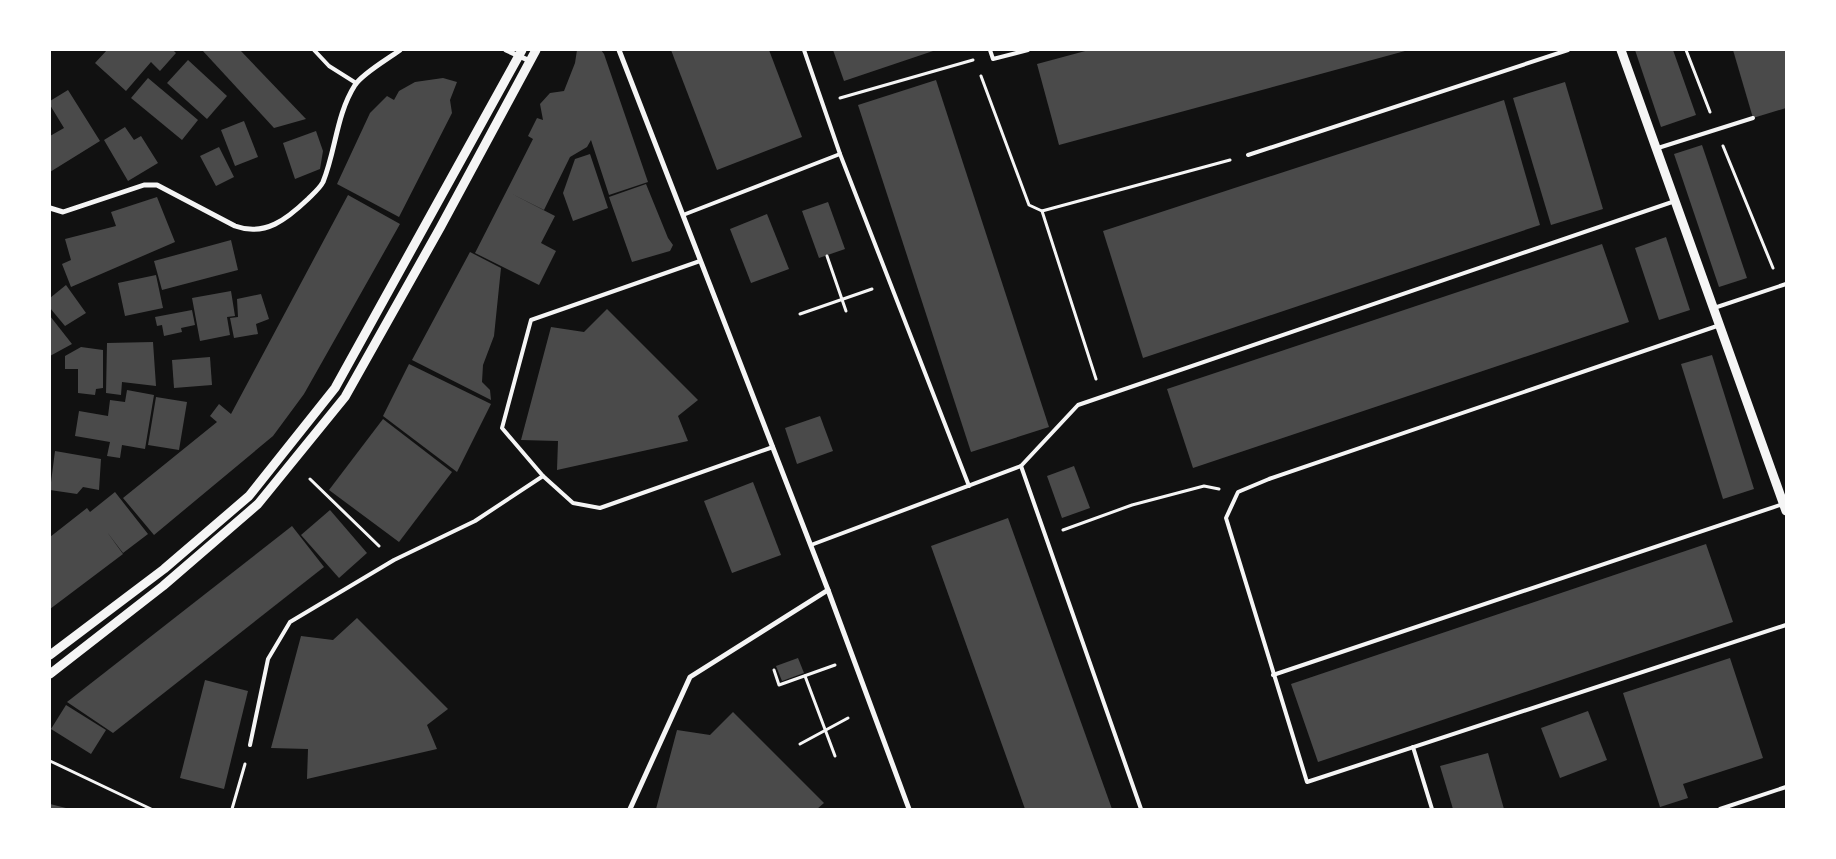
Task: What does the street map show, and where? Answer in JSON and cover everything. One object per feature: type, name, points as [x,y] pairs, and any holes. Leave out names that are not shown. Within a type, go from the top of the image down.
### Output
[{"type":"street","points":[[50,208],[63,212],[144,185],[157,185],[235,226],[247,230],[269,228],[292,214],[322,184],[331,158],[339,118],[356,83],[400,50]]},
{"type":"street","points":[[506,50],[520,53],[530,61]]},
{"type":"street","points":[[50,674],[163,586],[258,504],[345,397],[440,228],[536,50]]},
{"type":"street","points":[[619,50],[828,590],[909,809]]},
{"type":"street","points":[[1621,50],[1785,507]]},
{"type":"street","points":[[50,655],[164,569],[249,496],[335,388],[520,53]]},
{"type":"street","points":[[630,809],[690,677],[828,590]]},
{"type":"lane","points":[[314,50],[330,66],[356,83]]},
{"type":"lane","points":[[804,50],[840,154],[969,486]]},
{"type":"lane","points":[[990,50],[994,59],[1028,50]]},
{"type":"lane","points":[[1248,155],[1568,50]]},
{"type":"lane","points":[[1656,148],[1753,118]]},
{"type":"lane","points":[[683,215],[840,154]]},
{"type":"lane","points":[[810,545],[1021,466],[1078,405],[1675,201]]},
{"type":"lane","points":[[700,261],[531,320],[502,428],[543,476],[573,503],[600,508],[773,447]]},
{"type":"lane","points":[[1714,308],[1786,284]]},
{"type":"lane","points":[[1720,325],[1288,473],[1238,492],[1226,518],[1307,782],[1786,625]]},
{"type":"lane","points":[[1021,466],[1141,809]]},
{"type":"lane","points":[[250,745],[268,659],[290,622],[394,560],[475,520],[543,476]]},
{"type":"lane","points":[[1273,675],[1785,507]]},
{"type":"lane","points":[[1413,747],[1432,809]]},
{"type":"lane","points":[[1720,809],[1786,787]]},
{"type":"path","points":[[1686,50],[1780,285]]},
{"type":"path","points":[[823,103],[975,59],[994,59]]},
{"type":"path","points":[[975,59],[1029,205],[1042,211],[1248,155]]},
{"type":"path","points":[[1042,211],[1101,397]]},
{"type":"path","points":[[827,256],[846,311]]},
{"type":"path","points":[[800,314],[890,283]]},
{"type":"path","points":[[310,479],[394,560]]},
{"type":"path","points":[[1046,536],[1132,505],[1204,486],[1238,492]]},
{"type":"path","points":[[774,670],[780,685],[853,658]]},
{"type":"path","points":[[805,676],[835,756]]},
{"type":"path","points":[[800,744],[848,718]]},
{"type":"path","points":[[232,809],[250,745]]},
{"type":"path","points":[[50,761],[151,809]]},
{"type":"building","points":[[107,50],[173,50],[176,53],[160,71],[151,62],[126,91],[95,63]]},
{"type":"building","points":[[202,50],[240,50],[306,119],[274,128]]},
{"type":"building","points":[[577,50],[601,50],[604,54],[648,182],[609,195],[591,140],[587,147],[570,157],[544,210],[512,194],[555,216],[541,243],[556,251],[539,285],[475,253],[533,139],[528,136],[537,118],[543,120],[540,104],[550,93],[564,91],[575,63]]},
{"type":"building","points":[[671,50],[769,50],[802,137],[717,170]]},
{"type":"building","points":[[833,50],[936,50],[844,81]]},
{"type":"building","points":[[1089,50],[1405,51],[1059,145],[1037,64]]},
{"type":"building","points":[[1635,50],[1673,50],[1696,115],[1661,127]]},
{"type":"building","points":[[1733,50],[1786,50],[1786,108],[1753,118]]},
{"type":"building","points":[[188,60],[227,96],[207,119],[167,83]]},
{"type":"building","points":[[148,78],[198,120],[182,140],[131,98]]},
{"type":"building","points":[[443,78],[457,82],[450,100],[452,113],[399,217],[337,184],[370,113],[387,96],[394,100],[399,91],[415,82]]},
{"type":"building","points":[[936,80],[1049,427],[971,452],[858,105]]},
{"type":"building","points":[[1565,82],[1603,209],[1551,225],[1513,98]]},
{"type":"building","points":[[68,90],[100,141],[50,172],[50,136],[64,128],[50,105],[50,101]]},
{"type":"building","points":[[1504,100],[1540,225],[1143,358],[1103,231]]},
{"type":"building","points":[[244,121],[258,157],[235,166],[221,130]]},
{"type":"building","points":[[125,127],[134,140],[141,136],[158,163],[128,181],[104,140]]},
{"type":"building","points":[[316,131],[323,151],[320,169],[295,179],[283,143]]},
{"type":"building","points":[[1702,145],[1747,278],[1719,287],[1674,154]]},
{"type":"building","points":[[219,147],[234,177],[216,186],[200,156]]},
{"type":"building","points":[[590,154],[608,208],[573,221],[563,193],[575,159]]},
{"type":"building","points":[[646,184],[668,238],[673,245],[670,251],[632,262],[609,197]]},
{"type":"building","points":[[348,195],[400,224],[304,394],[273,436],[154,535],[123,498],[217,422],[210,416],[219,404],[231,414]]},
{"type":"building","points":[[157,197],[175,242],[71,287],[62,264],[71,260],[65,239],[116,226],[111,212]]},
{"type":"building","points":[[828,202],[845,249],[819,258],[802,211]]},
{"type":"building","points":[[767,214],[789,269],[751,283],[730,229]]},
{"type":"building","points":[[1666,237],[1690,310],[1659,320],[1635,248]]},
{"type":"building","points":[[231,240],[238,270],[162,290],[154,261]]},
{"type":"building","points":[[1602,244],[1629,322],[1193,468],[1167,389]]},
{"type":"building","points":[[470,252],[501,268],[494,336],[483,365],[482,382],[490,390],[491,400],[412,360]]},
{"type":"building","points":[[156,275],[163,308],[125,316],[118,283]]},
{"type":"building","points":[[66,285],[86,313],[65,326],[50,308],[50,298]]},
{"type":"building","points":[[231,291],[235,316],[227,317],[230,335],[200,341],[192,298]]},
{"type":"building","points":[[261,294],[269,319],[256,324],[258,334],[234,338],[230,318],[238,317],[237,299]]},
{"type":"building","points":[[607,309],[698,400],[678,416],[688,441],[557,470],[558,441],[521,440],[551,327],[584,332]]},
{"type":"building","points":[[192,310],[195,325],[181,328],[182,332],[164,336],[162,325],[157,326],[155,317]]},
{"type":"building","points":[[50,316],[72,344],[50,356]]},
{"type":"building","points":[[153,342],[156,386],[122,382],[121,395],[106,393],[107,343]]},
{"type":"building","points":[[81,347],[103,350],[103,388],[96,389],[95,395],[78,393],[78,369],[65,369],[65,356]]},
{"type":"building","points":[[1712,355],[1754,489],[1723,499],[1681,364]]},
{"type":"building","points":[[210,357],[212,385],[174,388],[172,360]]},
{"type":"building","points":[[409,364],[491,404],[457,472],[383,416]]},
{"type":"building","points":[[127,390],[154,395],[145,449],[122,445],[120,458],[107,456],[110,442],[75,436],[79,411],[108,416],[110,400],[125,402]]},
{"type":"building","points":[[156,397],[187,402],[179,450],[148,445]]},
{"type":"building","points":[[820,416],[833,451],[797,464],[785,428]]},
{"type":"building","points":[[383,419],[452,472],[399,542],[329,490]]},
{"type":"building","points":[[55,451],[101,459],[99,490],[83,487],[77,494],[50,490]]},
{"type":"building","points":[[1074,466],[1090,508],[1062,518],[1047,476]]},
{"type":"building","points":[[753,482],[781,555],[732,573],[704,501]]},
{"type":"building","points":[[115,492],[148,534],[123,553],[107,532],[123,554],[50,609],[50,537],[87,508],[90,512]]},
{"type":"building","points":[[330,510],[367,553],[339,578],[301,535]]},
{"type":"building","points":[[1008,518],[1112,809],[1025,809],[931,546]]},
{"type":"building","points":[[292,526],[324,567],[113,733],[67,702]]},
{"type":"building","points":[[1706,544],[1733,622],[1318,762],[1291,684]]},
{"type":"building","points":[[357,618],[448,709],[427,725],[437,749],[307,779],[308,749],[271,748],[301,636],[333,640]]},
{"type":"building","points":[[798,658],[804,673],[782,681],[776,666]]},
{"type":"building","points":[[1730,658],[1763,758],[1683,784],[1688,798],[1660,807],[1623,693]]},
{"type":"building","points":[[205,680],[248,691],[224,789],[180,778]]},
{"type":"building","points":[[66,705],[106,730],[91,754],[51,729]]},
{"type":"building","points":[[1588,711],[1607,760],[1560,778],[1541,728]]},
{"type":"building","points":[[733,712],[824,803],[817,809],[656,809],[677,730],[710,735]]},
{"type":"building","points":[[1488,753],[1504,809],[1453,809],[1440,766]]},
{"type":"building","points":[[50,804],[66,808],[66,809],[50,809]]}]
